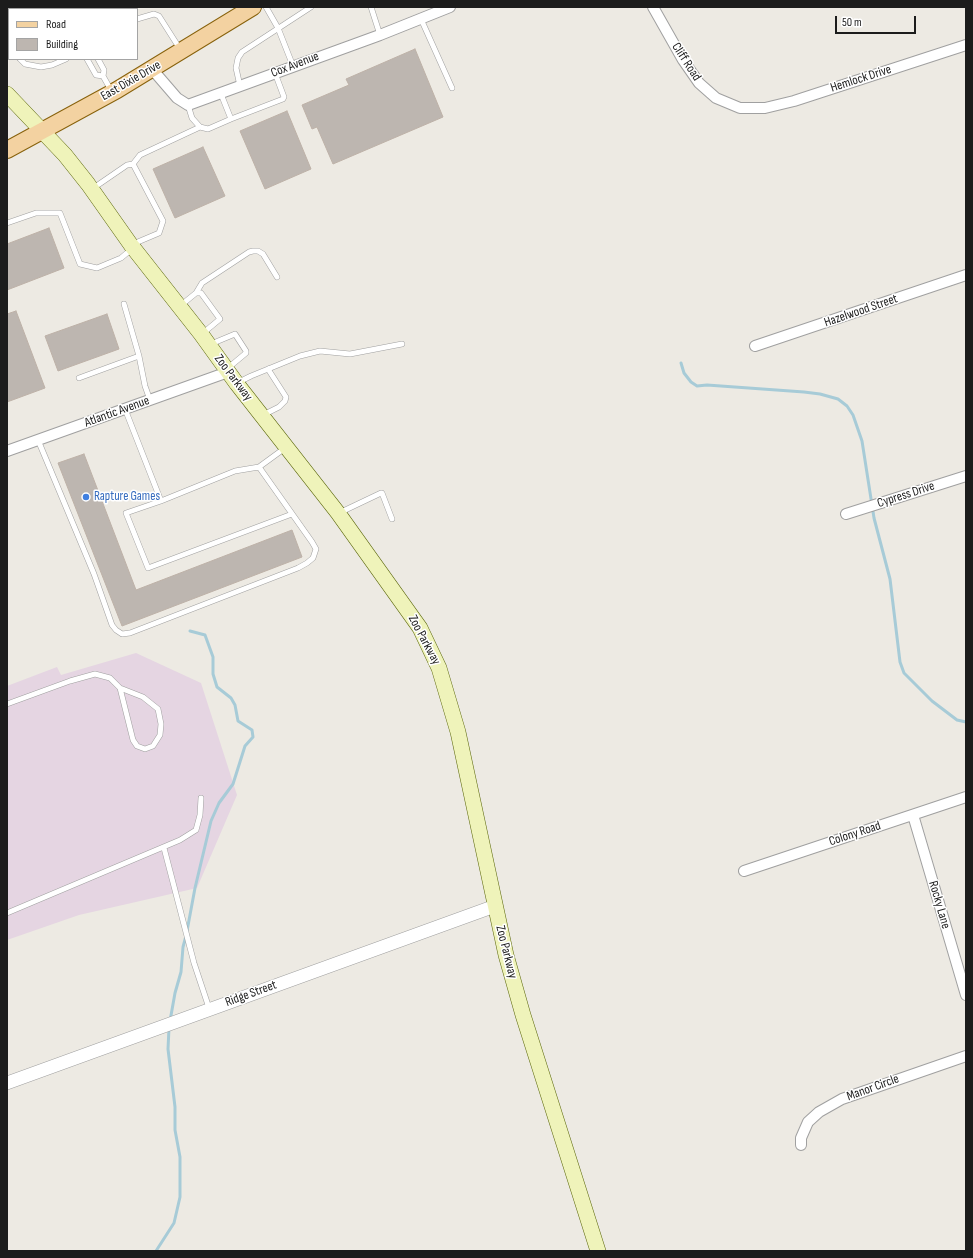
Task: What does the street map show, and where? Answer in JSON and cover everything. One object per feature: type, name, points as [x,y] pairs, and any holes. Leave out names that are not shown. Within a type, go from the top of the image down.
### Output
[{"type":"main road","name":"East Dixie Drive","points":[[7,150],[112,93],[253,7]]},
{"type":"main road","name":"Zoo Parkway","points":[[7,94],[65,155],[180,306],[230,375],[338,513],[420,628],[439,668],[458,732],[506,956],[523,1015],[598,1251]]},
{"type":"street","name":"Cox Avenue","points":[[188,105],[380,35],[421,19],[438,9],[450,7]]},
{"type":"street","name":"Cliff Road","points":[[653,7],[683,60],[699,83],[716,98],[740,108],[755,108]]},
{"type":"street","name":"Hemlock Drive","points":[[755,108],[765,108],[794,101],[966,45]]},
{"type":"street","points":[[152,69],[177,98],[188,105]]},
{"type":"street","name":"Hazelwood Street","points":[[755,346],[966,275]]},
{"type":"street","name":"Atlantic Avenue","points":[[7,451],[150,400],[230,375]]},
{"type":"street","name":"Cypress Drive","points":[[846,514],[966,476]]},
{"type":"street","name":"Colony Road","points":[[744,871],[966,797]]},
{"type":"street","name":"Rocky Lane","points":[[913,815],[966,995]]},
{"type":"street","name":"Ridge Street","points":[[7,1083],[495,906]]},
{"type":"street","name":"Manor Circle","points":[[801,1145],[801,1138],[808,1122],[819,1112],[842,1099],[966,1056]]},
{"type":"lane","points":[[266,7],[278,28],[293,66]]},
{"type":"lane","points":[[240,87],[236,68],[238,58],[242,52],[311,7]]},
{"type":"lane","points":[[371,7],[380,35]]},
{"type":"lane","points":[[138,19],[154,14],[159,16],[181,51]]},
{"type":"lane","points":[[421,19],[452,88]]},
{"type":"lane","points":[[21,60],[25,64],[41,67],[52,65],[62,60]]},
{"type":"lane","points":[[88,60],[96,75],[103,76]]},
{"type":"lane","points":[[99,60],[104,70],[103,76],[112,93]]},
{"type":"lane","points":[[188,105],[192,118],[200,127],[208,129],[283,99],[284,97],[275,73]]},
{"type":"lane","points":[[221,94],[231,119]]},
{"type":"lane","points":[[91,189],[127,165],[133,164],[140,155],[200,127]]},
{"type":"lane","points":[[7,223],[36,213],[60,212],[80,264],[97,268],[122,258],[133,246],[159,233],[163,221],[133,164]]},
{"type":"lane","points":[[180,306],[196,293],[202,283],[253,251],[258,251],[263,254],[277,276]]},
{"type":"lane","points":[[196,293],[201,292],[220,319],[205,340]]},
{"type":"lane","points":[[124,304],[150,400]]},
{"type":"lane","points":[[205,340],[235,334],[246,353],[230,375]]},
{"type":"lane","points":[[230,375],[251,376],[300,356],[320,350],[350,354],[402,344]]},
{"type":"lane","points":[[79,378],[139,356]]},
{"type":"lane","points":[[262,415],[279,407],[285,401],[286,397],[268,369]]},
{"type":"lane","points":[[125,409],[161,501]]},
{"type":"lane","points":[[38,440],[94,574],[112,625],[122,634],[130,633],[298,568],[313,558],[316,549],[259,467]]},
{"type":"lane","points":[[286,447],[259,467],[235,471],[161,501],[126,513],[148,568],[292,514]]},
{"type":"lane","points":[[338,513],[382,493],[392,519]]},
{"type":"lane","points":[[7,704],[70,681],[95,674],[110,678],[120,688],[143,697],[158,709],[161,724],[160,735],[153,746],[145,749],[137,746],[132,740],[120,688]]},
{"type":"lane","points":[[7,913],[180,840],[196,830],[200,815],[201,798]]},
{"type":"lane","points":[[164,848],[194,963],[210,1009]]},
{"type":"shaded area","points":[[136,653],[201,683],[237,795],[197,888],[79,915],[7,940],[7,686],[57,667],[61,675]]},
{"type":"building","points":[[415,49],[443,117],[333,164],[317,127],[312,129],[302,105],[349,85],[346,79]]},
{"type":"building","points":[[287,111],[311,169],[265,189],[240,131]]},
{"type":"building","points":[[203,147],[225,196],[175,218],[153,169]]},
{"type":"building","points":[[49,228],[64,268],[7,290],[7,244]]},
{"type":"building","points":[[16,311],[45,388],[7,402],[7,314]]},
{"type":"building","points":[[107,314],[119,349],[58,371],[45,336]]},
{"type":"building","points":[[84,454],[136,590],[292,530],[302,557],[122,626],[58,463]]},
{"type":"waterway","points":[[681,363],[684,373],[691,382],[697,386],[707,385],[820,394],[838,399],[847,406],[853,415],[862,441],[874,518],[890,579],[900,662],[904,673],[932,701],[957,720],[966,722]]},
{"type":"waterway","points":[[187,931],[195,888],[211,821],[219,803],[233,784],[245,746],[253,737],[252,730],[238,721],[235,705],[231,698],[217,687],[213,674],[213,657],[205,635],[190,631]]},
{"type":"waterway","points":[[170,1021],[175,993],[181,972],[183,947],[186,936]]},
{"type":"waterway","points":[[156,1251],[174,1223],[180,1197],[180,1157],[175,1130],[175,1107],[168,1049],[169,1028]]},
{"type":"place","name":"Rapture Games","points":[[86,497]]}]
